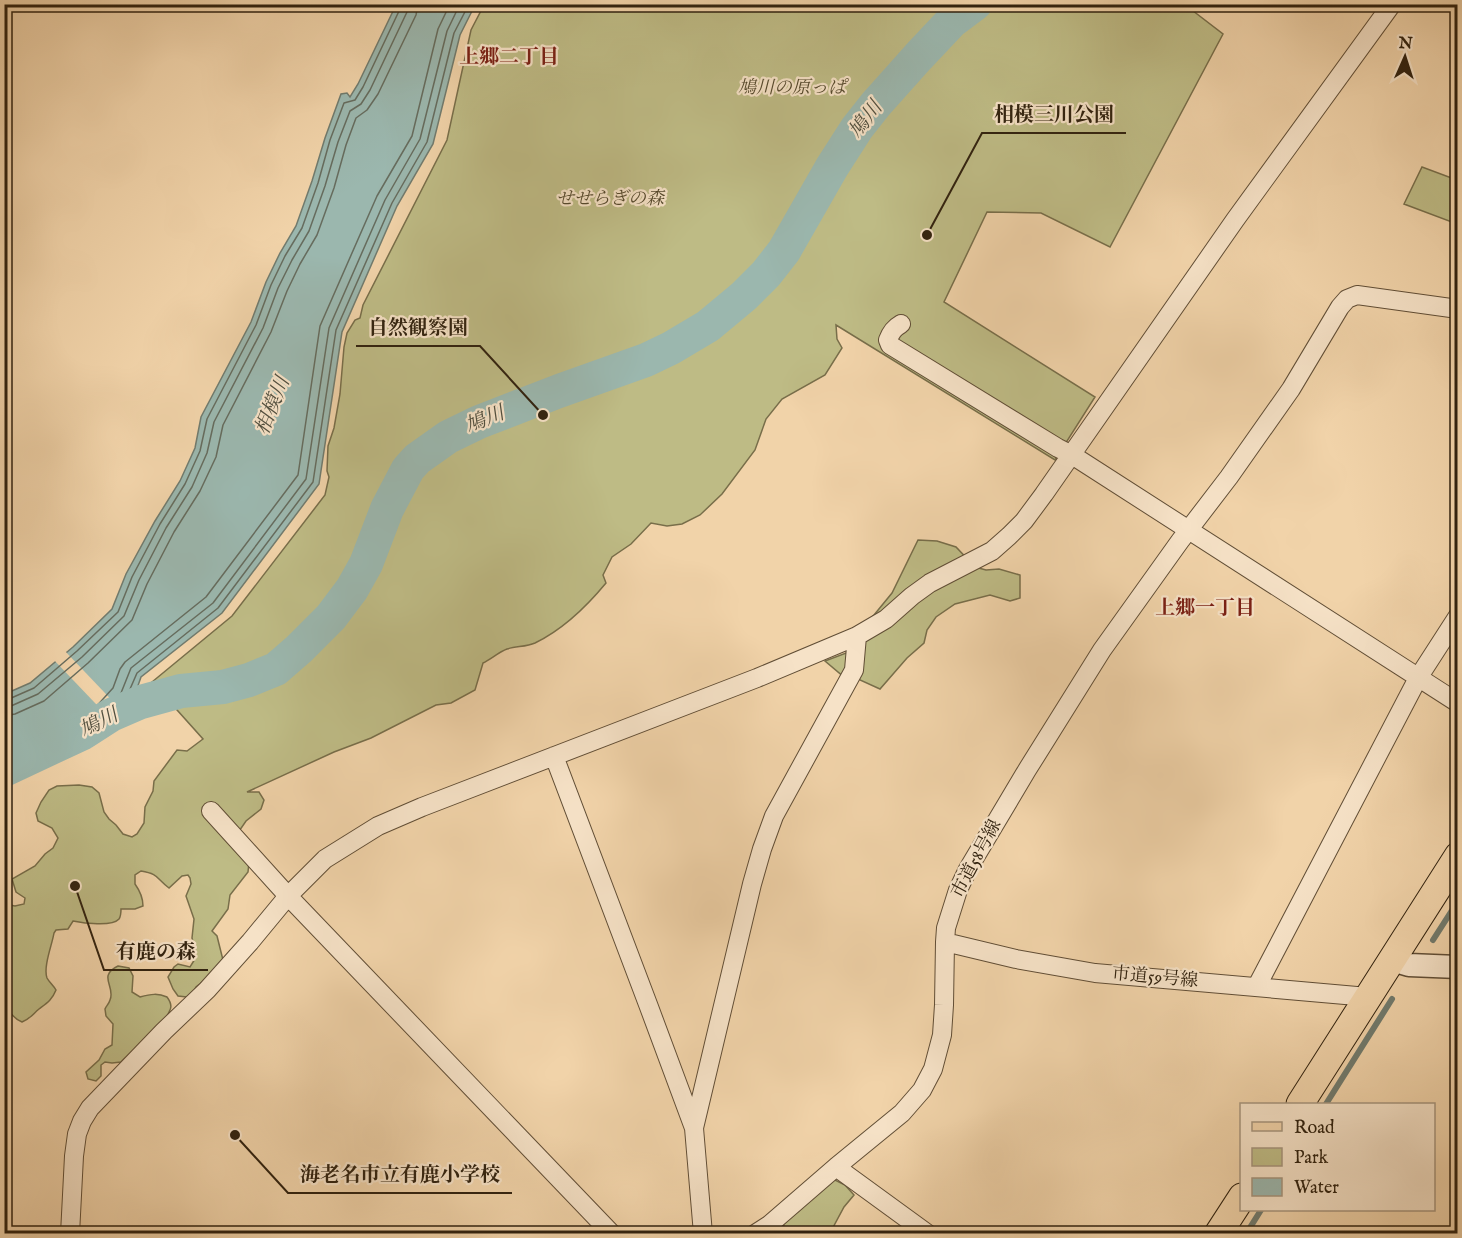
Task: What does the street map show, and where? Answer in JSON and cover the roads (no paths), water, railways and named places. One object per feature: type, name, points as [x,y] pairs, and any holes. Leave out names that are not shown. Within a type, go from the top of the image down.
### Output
[{"type":"main road","points":[[1301,1103],[1458,856]]},
{"type":"main road","points":[[1218,1233],[1240,1200]]},
{"type":"street","points":[[70,1233],[77,1134],[90,1108],[207,990],[288,896],[325,859],[378,826],[422,807],[757,678],[857,636],[886,619],[930,583],[992,551],[1009,536],[1024,521],[1235,220],[1392,4]]},
{"type":"street","name":"市道58号線","points":[[755,1233],[769,1225],[902,1113],[922,1090],[933,1068],[944,1023],[945,942],[949,915],[968,869],[1102,650],[1291,388],[1340,307],[1347,299],[1357,295],[1458,309]]},
{"type":"street","points":[[902,324],[891,332],[888,340],[890,345],[972,397],[1071,455],[1458,703]]},
{"type":"street","points":[[1257,986],[1418,678],[1458,616]]},
{"type":"street","points":[[694,1128],[762,849],[774,816],[854,670],[857,636]]},
{"type":"street","points":[[554,756],[694,1128],[704,1233]]},
{"type":"street","points":[[211,811],[288,896],[612,1233]]},
{"type":"street","name":"市道59号線","points":[[945,942],[1016,959],[1095,973],[1368,997]]},
{"type":"street","points":[[1392,960],[1410,965],[1458,967]]},
{"type":"street","points":[[836,1167],[921,1232]]},
{"type":"water","name":"相模川","points":[[396,5],[475,5],[460,35],[433,144],[397,206],[342,332],[319,484],[222,613],[141,677],[133,700],[108,727],[14,781],[5,789],[5,694],[30,683],[73,647],[112,609],[126,574],[180,481],[195,448],[201,417],[251,322],[266,282],[296,226],[341,94],[347,93],[350,97]]},
{"type":"waterway","name":"鳩川","points":[[4,770],[83,733],[111,715],[141,702],[181,691],[223,687],[276,669],[331,617],[352,589],[366,564],[387,509],[408,469],[417,459],[448,437],[479,422],[646,360],[708,326],[744,296],[766,274],[784,251],[832,167],[857,128],[876,104],[951,22],[975,4]]},
{"type":"waterway","points":[[1433,940],[1458,901]]},
{"type":"waterway","points":[[1327,1103],[1392,999]]},
{"type":"waterway","points":[[1246,1234],[1260,1211]]},
{"type":"place","name":"相模三川公園","points":[[927,235]]},
{"type":"place","name":"自然観察園","points":[[543,415]]},
{"type":"place","name":"有鹿の森","points":[[75,886]]},
{"type":"place","name":"海老名市立有鹿小学校","points":[[235,1135]]},
{"type":"district","name":"上郷二丁目","points":[[509,57]]},
{"type":"district","name":"上郷一丁目","points":[[1205,608]]},
{"type":"park label","name":"鳩川の原っぱ","points":[[792,88]]},
{"type":"park label","name":"せせらぎの森","points":[[610,199]]}]
